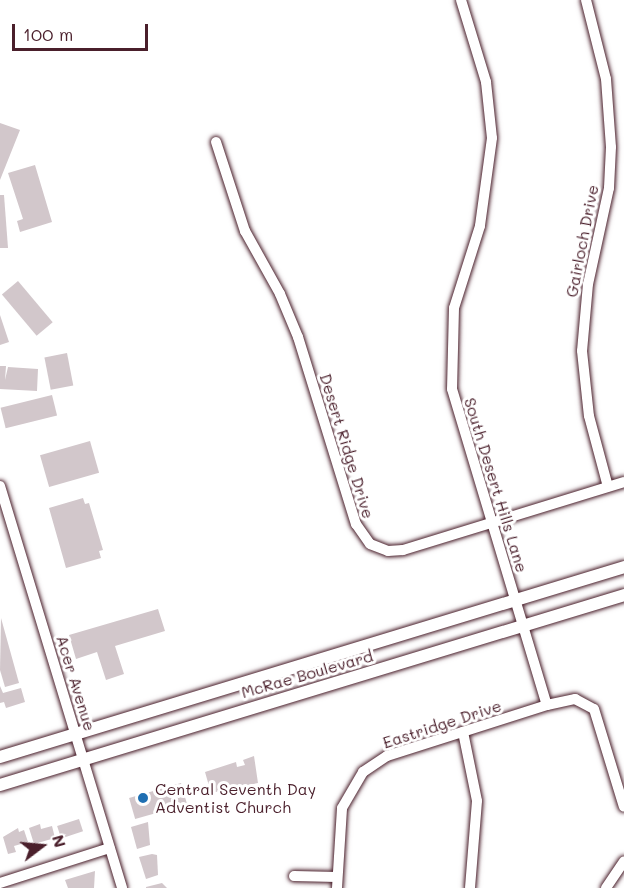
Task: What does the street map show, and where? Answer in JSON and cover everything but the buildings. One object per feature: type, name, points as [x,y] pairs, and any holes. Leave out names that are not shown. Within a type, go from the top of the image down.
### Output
[{"type":"main road","name":"McRae Boulevard","points":[[0,757],[624,567]]},
{"type":"main road","name":"McRae Boulevard","points":[[0,785],[624,595]]},
{"type":"street","name":"South Desert Hills Lane","points":[[461,0],[486,82],[492,138],[480,226],[454,308],[450,360],[457,413],[547,705]]},
{"type":"street","name":"Gairloch Drive","points":[[586,0],[606,79],[611,147],[606,206],[588,284],[582,351],[589,416],[608,487]]},
{"type":"street","name":"Desert Ridge Drive","points":[[216,142],[245,231],[280,294],[298,338],[356,524],[363,538],[379,549],[397,551],[624,482]]},
{"type":"street","name":"Acer Avenue","points":[[0,486],[123,888]]},
{"type":"street","name":"Eastridge Drive","points":[[337,882],[342,808],[363,771],[387,756],[547,705],[575,699],[594,709],[624,807]]},
{"type":"street","points":[[463,732],[477,801],[470,888]]},
{"type":"street","points":[[6,884],[110,848]]},
{"type":"street","points":[[606,888],[624,861]]},
{"type":"street","points":[[294,876],[337,882]]},
{"type":"place","name":"Central Seventh Day Adventist Church","points":[[143,798]]}]
